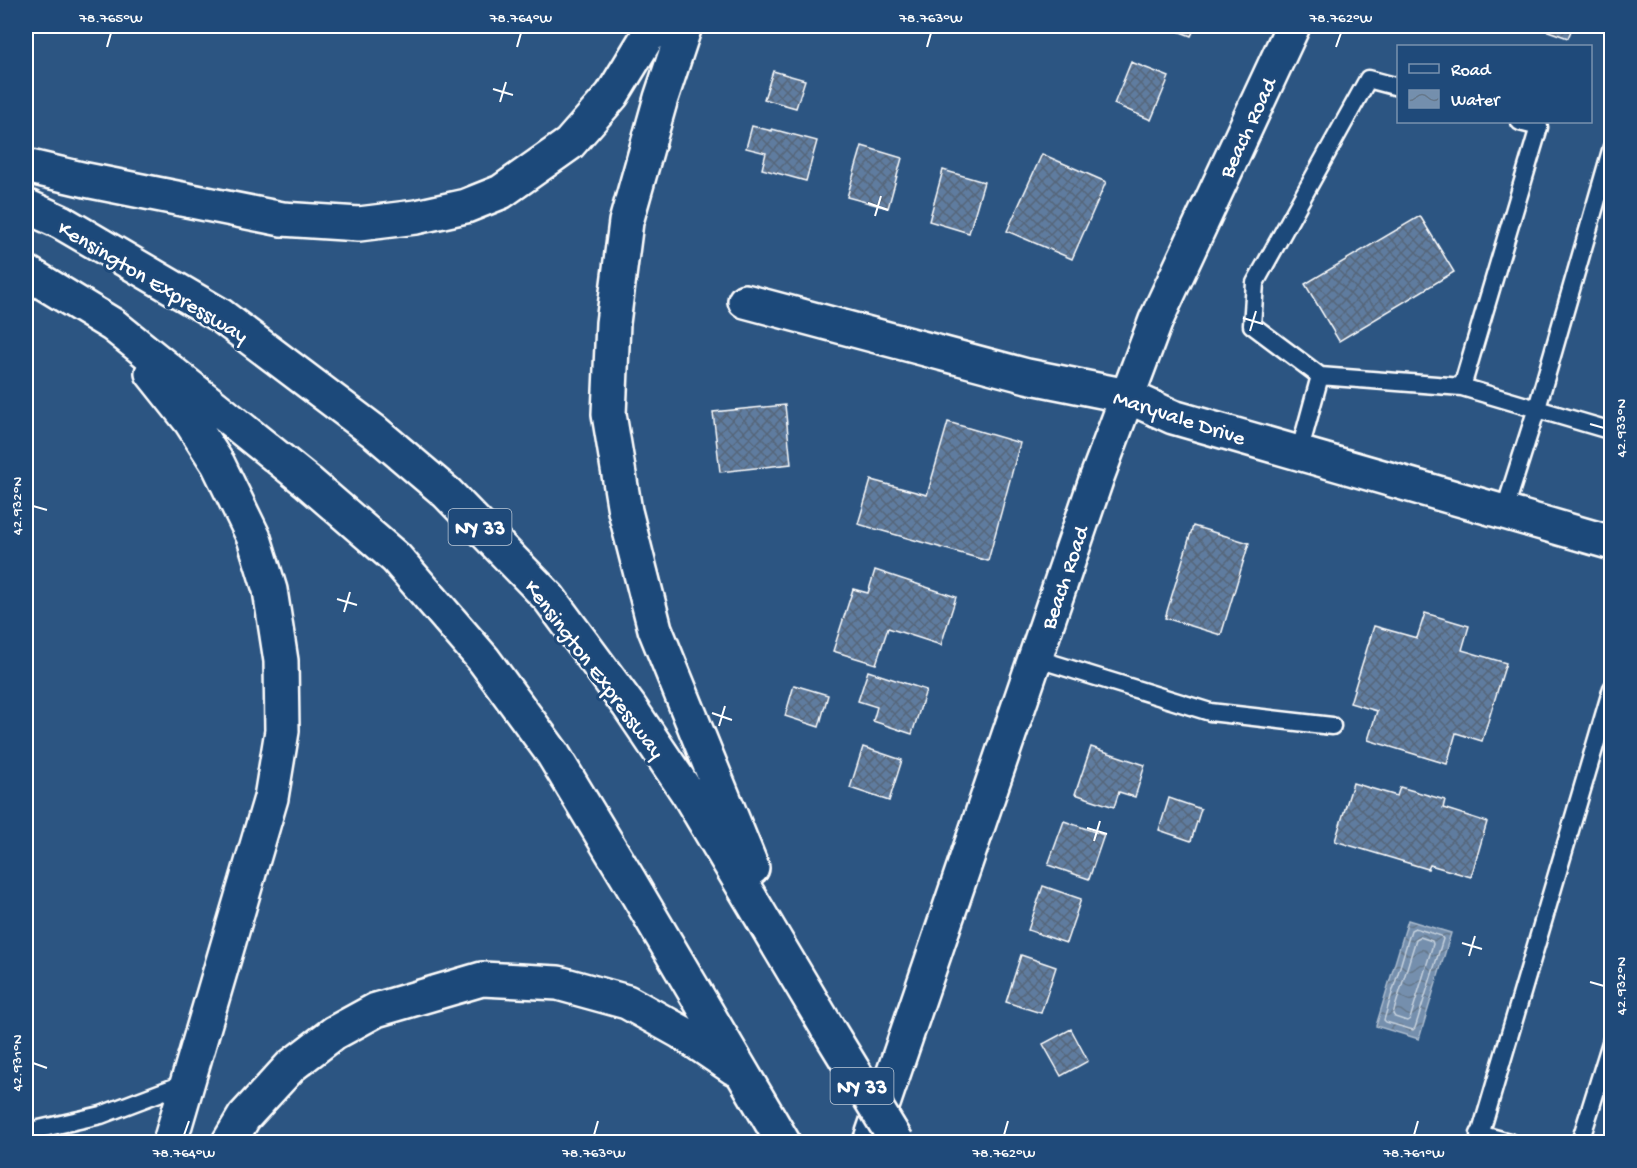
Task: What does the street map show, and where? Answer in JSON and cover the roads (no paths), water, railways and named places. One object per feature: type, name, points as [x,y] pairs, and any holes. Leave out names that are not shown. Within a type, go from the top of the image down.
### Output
[{"type":"main road","points":[[26,166],[282,219],[359,224],[436,213],[466,206],[501,192],[569,144],[612,95],[654,26]]},
{"type":"main road","points":[[685,26],[661,98],[626,222],[613,323],[609,414],[625,511],[655,629],[721,794],[801,983]]},
{"type":"main road","name":"Beach Road","points":[[870,1143],[1096,477],[1156,320],[1293,26]]},
{"type":"main road","name":"Kensington Expressway","points":[[26,206],[61,222],[220,315],[375,432],[447,493],[549,598],[629,706],[689,795],[897,1143]]},
{"type":"main road","points":[[26,272],[113,325],[308,482],[396,558],[484,660],[553,754],[782,1141]]},
{"type":"main road","name":"Maryvale Drive","points":[[745,301],[1027,376],[1127,396],[1173,417],[1611,543]]},
{"type":"main road","points":[[113,325],[191,422],[218,464],[254,538],[270,590],[281,661],[282,731],[271,798],[170,1143]]},
{"type":"main road","points":[[229,1143],[244,1117],[291,1066],[334,1033],[376,1010],[482,979],[558,983],[627,1002],[681,1032],[743,1074]]},
{"type":"lane","points":[[1397,87],[1368,79],[1255,283],[1252,325],[1320,376],[1462,387],[1611,431]]},
{"type":"lane","points":[[1462,387],[1539,127],[1524,123]]},
{"type":"lane","points":[[1504,512],[1537,408],[1611,147]]},
{"type":"lane","points":[[1299,453],[1320,376]]},
{"type":"lane","points":[[1035,658],[1210,712],[1332,726]]},
{"type":"lane","points":[[1509,1143],[1478,1138],[1611,688]]},
{"type":"lane","points":[[1580,1143],[1611,1039]]},
{"type":"lane","points":[[26,1132],[102,1115],[189,1082]]},
{"type":"water","points":[[1408,920],[1451,933],[1419,1039],[1376,1026]]}]
